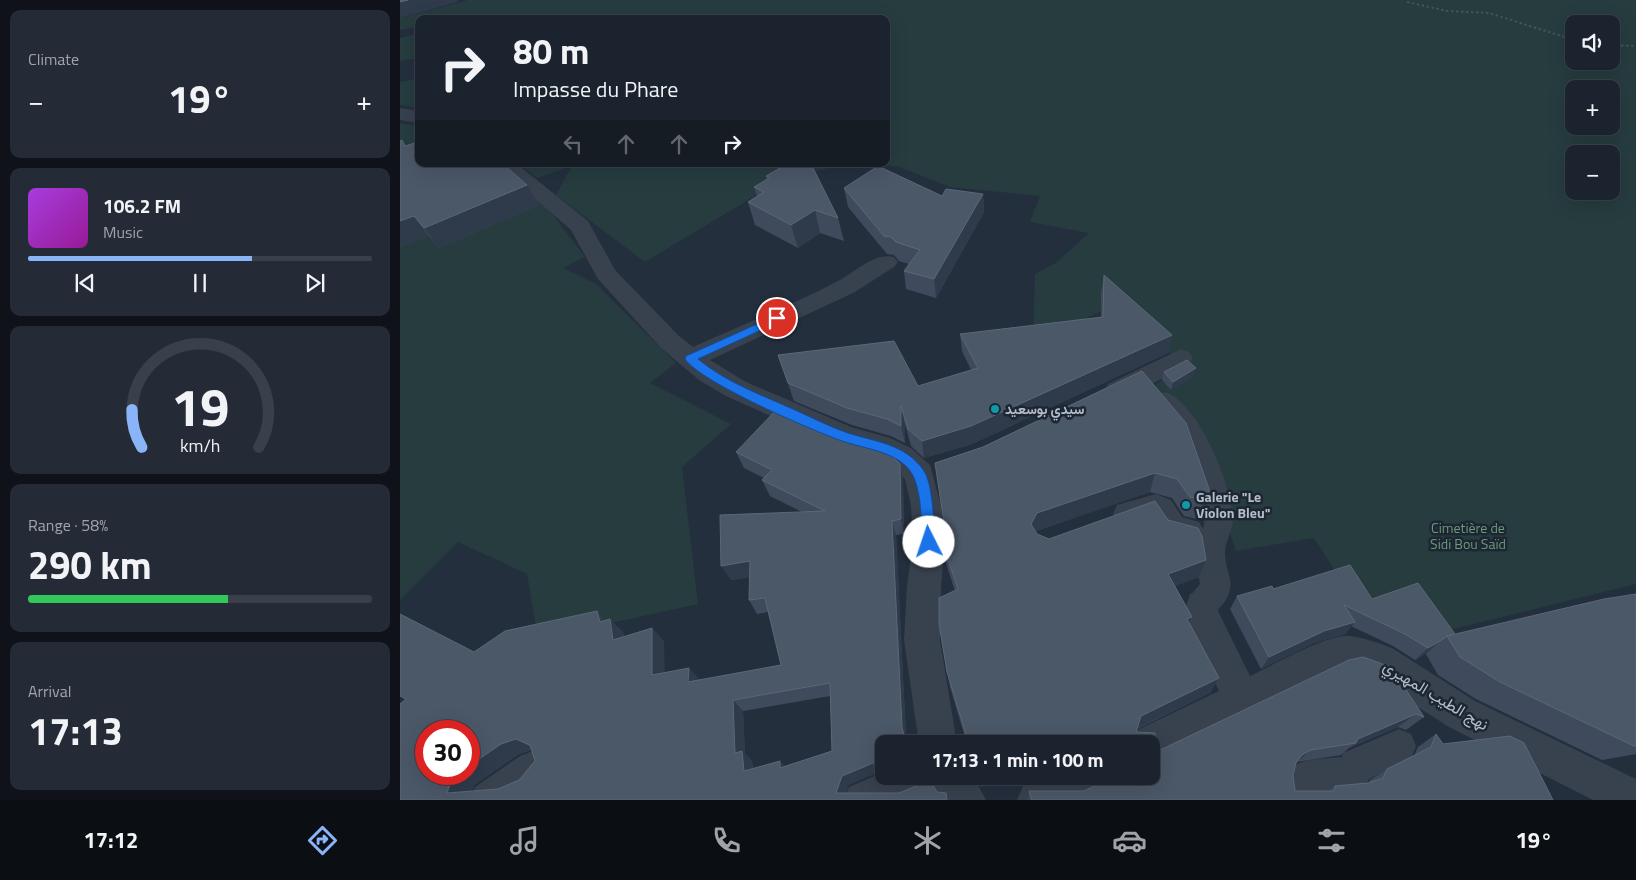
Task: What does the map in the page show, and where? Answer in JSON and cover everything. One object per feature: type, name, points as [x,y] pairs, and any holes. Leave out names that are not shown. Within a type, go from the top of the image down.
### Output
[{"type":"street","points":[[400,114],[415,116]]},
{"type":"street","points":[[509,167],[580,226],[606,274],[654,327],[708,373],[736,389],[845,437],[880,446],[901,456],[920,474],[926,506],[929,542],[924,586],[922,640],[937,735]]},
{"type":"street","points":[[690,359],[847,286],[886,262]]},
{"type":"street","points":[[1100,399],[1181,358]]},
{"type":"street","points":[[1144,378],[1194,437],[1218,508],[1217,528],[1212,536],[1210,552],[1216,584],[1214,594],[1202,605],[1201,612],[1242,700]]},
{"type":"street","points":[[920,474],[947,466]]},
{"type":"street","points":[[1104,522],[1156,506],[1161,509],[1174,529],[1212,536]]},
{"type":"street","name":"نهج الطيب المهيري","points":[[1160,740],[1331,656],[1349,653],[1366,656],[1396,670],[1462,714],[1635,800]]},
{"type":"street","points":[[1302,800],[1299,789],[1300,782],[1306,778],[1352,774],[1356,766],[1399,746]]},
{"type":"street","points":[[488,800],[533,769]]},
{"type":"street","points":[[862,800],[896,785]]},
{"type":"street","points":[[955,785],[966,800]]},
{"type":"street","points":[[1037,800],[1068,785]]},
{"type":"path","points":[[1407,2],[1447,11],[1489,13],[1565,38]]},
{"type":"path","points":[[1620,45],[1636,46]]},
{"type":"green space","name":"Cimetière de Sidi Bou Saïd","points":[[469,0],[1636,0],[1636,584],[1437,633],[1361,611],[1314,538],[1236,551],[1201,441],[1152,387],[1187,364],[1170,354],[1115,305],[1033,343],[1035,274],[1056,263],[1089,233],[1030,222],[1040,196],[950,187],[897,166],[890,166],[890,15],[415,15],[415,27],[400,30],[400,18]]},
{"type":"green space","points":[[415,34],[415,59],[400,61],[400,38]]},
{"type":"green space","points":[[415,79],[415,107],[400,105],[400,82]]},
{"type":"green space","points":[[400,123],[415,125],[415,167],[489,167],[544,203],[585,257],[563,268],[596,284],[676,363],[650,383],[731,424],[682,467],[698,604],[538,639],[527,574],[458,542],[400,600]]},
{"type":"green space","points":[[523,167],[569,167],[537,178]]},
{"type":"green space","points":[[571,167],[836,167],[776,178],[780,181],[645,262],[556,195]]},
{"type":"building","points":[[402,140],[405,146],[415,143],[415,167],[506,167],[527,185],[424,228],[414,216],[400,221],[400,141]]},
{"type":"building","points":[[782,167],[812,167],[838,218],[815,210],[791,225],[748,202],[764,192],[754,187],[769,178],[766,176]]},
{"type":"building","points":[[876,167],[880,167],[942,196],[946,189],[983,194],[934,279],[904,271],[920,250],[896,242],[891,237],[884,236],[844,188]]},
{"type":"building","points":[[1104,275],[1172,335],[971,426],[922,441],[908,429],[901,406],[901,426],[887,419],[847,408],[788,383],[778,355],[894,341],[918,386],[978,368],[960,334],[1103,317]]},
{"type":"building","points":[[1187,360],[1196,368],[1173,382],[1164,372]]},
{"type":"building","points":[[1142,371],[1186,423],[1209,489],[1209,497],[1204,500],[1190,497],[1177,479],[1155,473],[1037,513],[1031,524],[1037,534],[1049,539],[1155,501],[1168,520],[1198,528],[1202,536],[1206,560],[1168,574],[1192,617],[1187,619],[1219,678],[1141,716],[1136,732],[1155,733],[1155,735],[966,735],[947,672],[939,624],[939,598],[958,589],[943,545],[944,523],[935,463],[983,447]]},
{"type":"building","points":[[778,408],[829,431],[868,442],[886,450],[900,464],[901,519],[892,521],[904,735],[875,735],[875,762],[842,776],[836,793],[899,793],[919,785],[933,785],[937,792],[946,793],[947,800],[400,800],[400,704],[406,699],[400,696],[400,614],[474,652],[505,631],[597,611],[600,622],[610,619],[613,640],[652,628],[652,675],[689,668],[688,682],[781,665],[765,598],[749,600],[750,561],[721,566],[720,515],[825,511],[762,480],[772,470],[736,452]],"holes":[[[830,683],[832,751],[780,768],[780,761],[744,771],[742,751],[735,753],[733,700]]]},
{"type":"building","points":[[1350,565],[1372,599],[1418,583],[1455,634],[1447,636],[1428,648],[1405,634],[1344,605],[1355,622],[1324,631],[1269,657],[1237,596],[1272,586],[1273,589]]},
{"type":"building","points":[[1636,594],[1636,746],[1500,682],[1460,657],[1447,636],[1604,599]]},
{"type":"building","points":[[1363,657],[1391,667],[1424,717],[1416,714],[1358,739],[1356,743],[1311,750],[1302,755],[1296,763],[1293,775],[1295,791],[1334,791],[1335,786],[1368,783],[1383,778],[1387,769],[1431,747],[1436,734],[1443,744],[1510,736],[1524,743],[1553,800],[1032,800],[1029,791],[1084,791],[1097,785],[1160,785],[1160,750],[1349,660]]},
{"type":"place","name":"سيدي بوسعيد","points":[[995,409]]},
{"type":"place","name":"Galerie \"Le Violon Bleu\"","points":[[1186,505]]},
{"type":"route","points":[[777,318],[690,359],[708,373],[736,389],[845,437],[880,446],[901,456],[920,474],[926,506],[929,542]]}]
